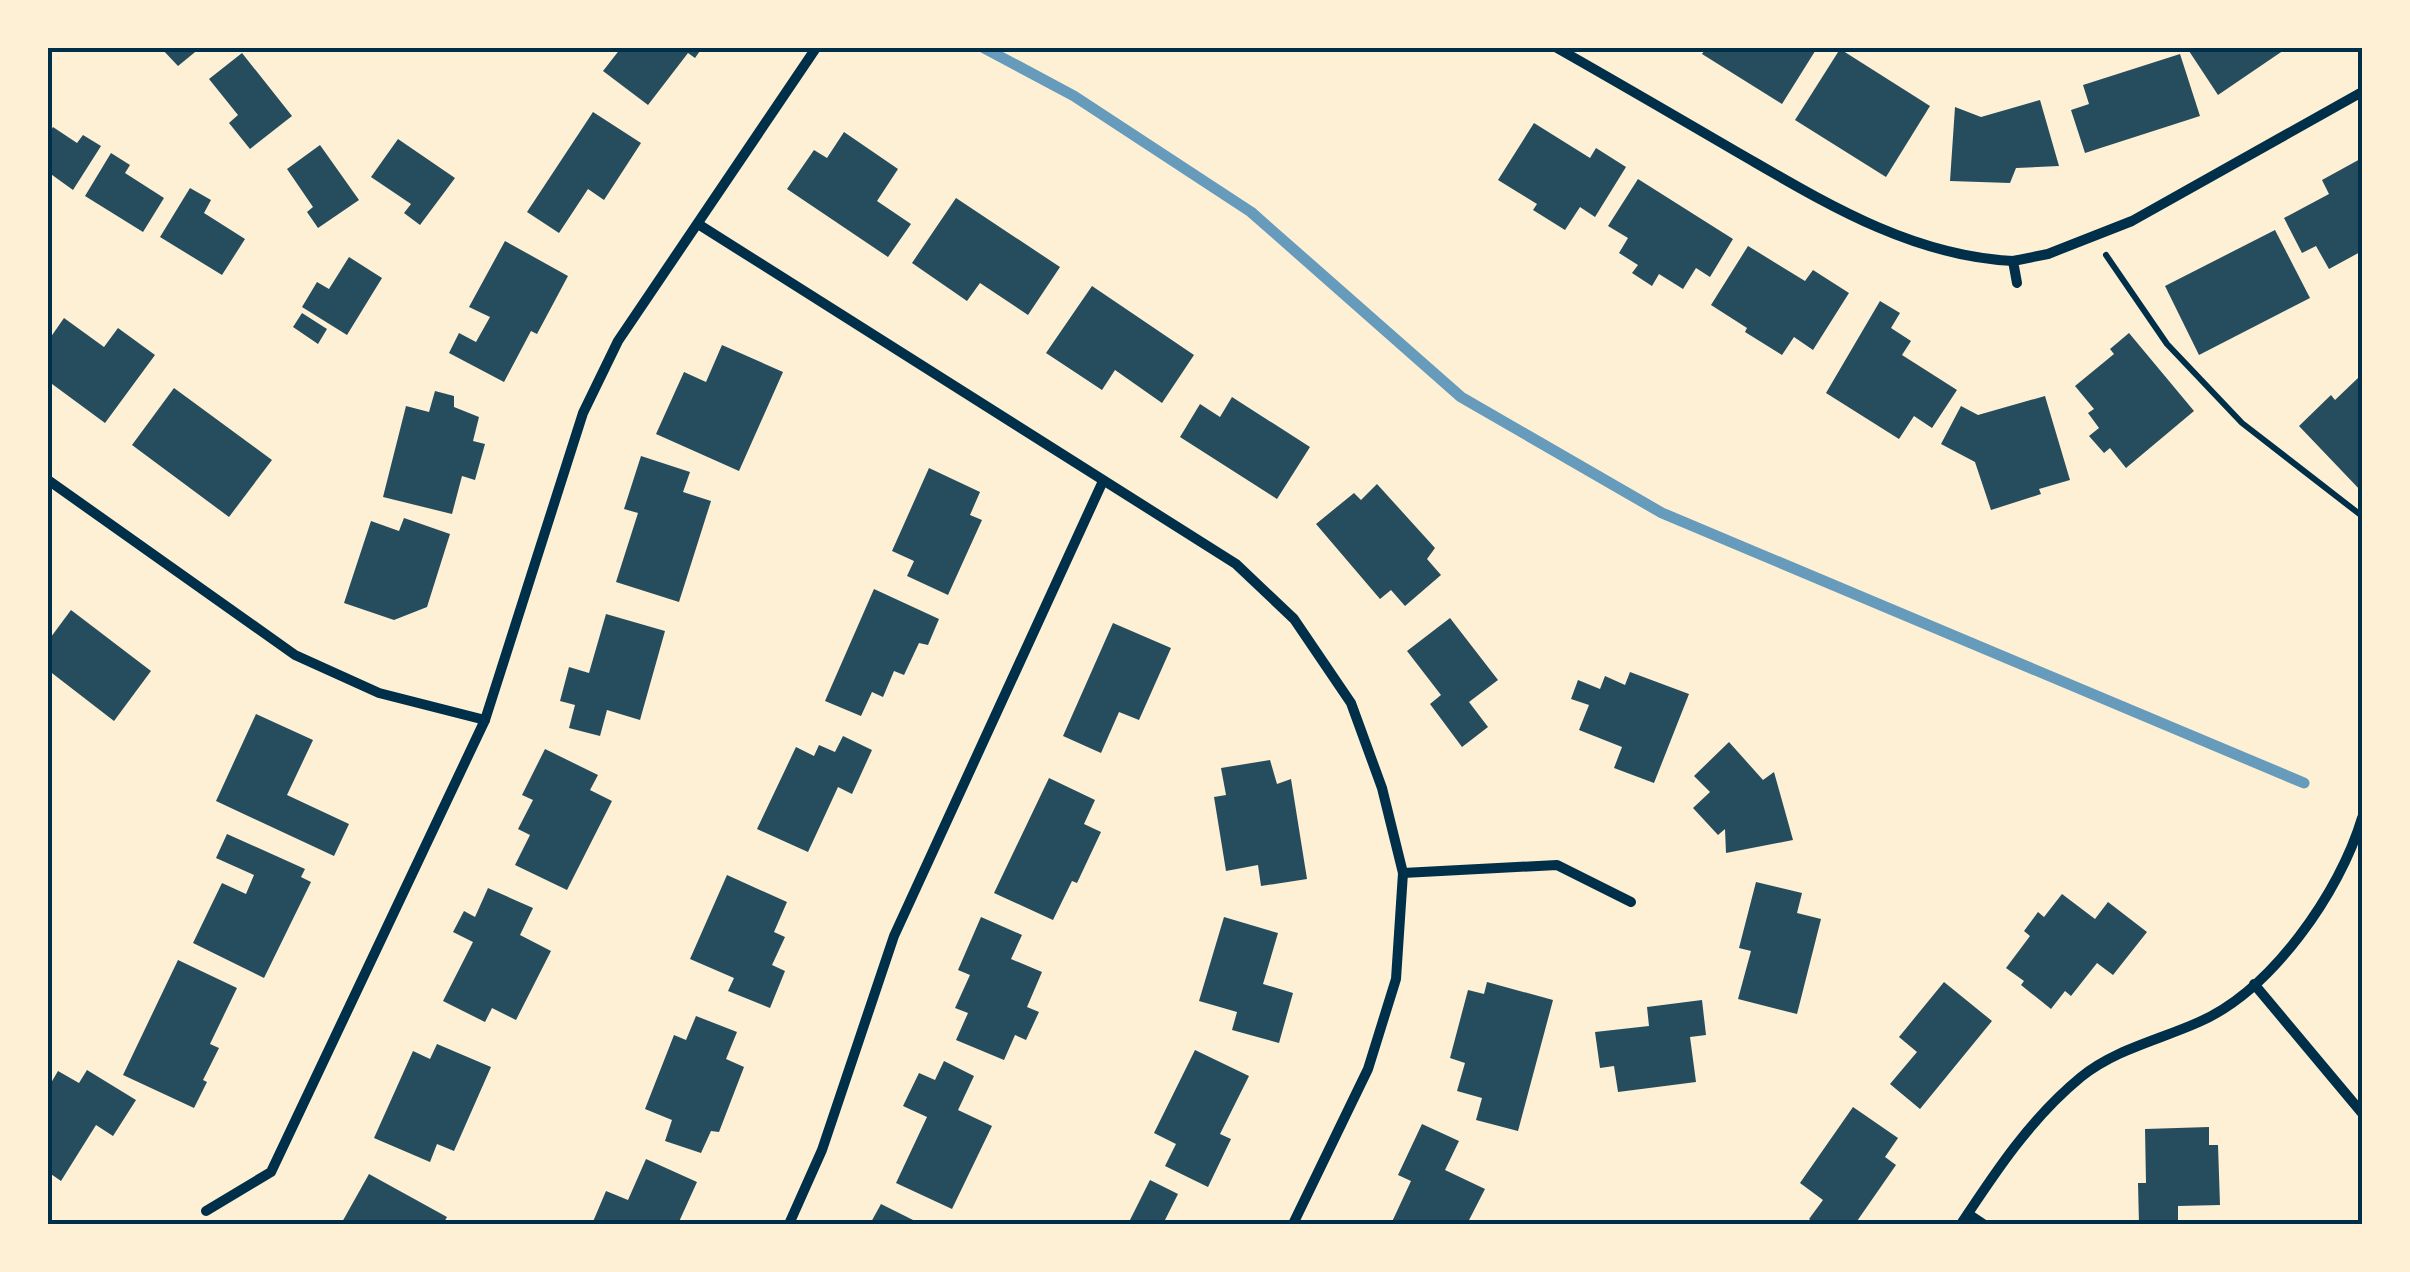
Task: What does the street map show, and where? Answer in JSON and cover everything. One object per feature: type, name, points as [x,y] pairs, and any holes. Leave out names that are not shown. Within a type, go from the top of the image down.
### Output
[{"type":"street","points":[[206,1211],[271,1172],[485,720],[583,413],[618,341],[816,48]]},
{"type":"street","points":[[1557,48],[1854,218],[1926,246],[1990,260],[2013,261],[2048,254],[2132,221],[2362,92]]},
{"type":"street","points":[[698,224],[1236,564],[1294,619],[1351,703],[1382,788],[1402,873],[1396,979],[1368,1068],[1293,1224]]},
{"type":"street","points":[[2013,261],[2018,284]]},
{"type":"street","points":[[48,480],[294,655],[379,694],[485,720]]},
{"type":"street","points":[[789,1224],[822,1150],[894,936],[1103,482]]},
{"type":"street","points":[[1961,1224],[2026,1128],[2083,1076],[2118,1053],[2203,1020],[2254,984],[2330,894],[2362,818]]},
{"type":"street","points":[[1402,873],[1557,865],[1631,902]]},
{"type":"street","points":[[2254,984],[2362,1113]]},
{"type":"street","points":[[1968,1214],[1983,1224]]},
{"type":"path","points":[[2093,238],[2168,344],[2242,423],[2362,516]]},
{"type":"building","points":[[161,48],[200,48],[178,66]]},
{"type":"building","points":[[621,48],[702,48],[695,58],[688,53],[648,105],[603,71]]},
{"type":"building","points":[[1706,48],[1817,48],[1782,104],[1702,54]]},
{"type":"building","points":[[2287,48],[2218,95],[2189,51]]},
{"type":"building","points":[[1840,49],[1930,106],[1886,177],[1795,120]]},
{"type":"building","points":[[242,53],[292,116],[250,149],[229,123],[238,115],[209,79]]},
{"type":"building","points":[[2180,54],[2200,116],[2085,153],[2071,110],[2089,104],[2083,85]]},
{"type":"building","points":[[2040,100],[2059,166],[2016,168],[2010,183],[1950,181],[1955,107],[1981,117]]},
{"type":"building","points":[[593,112],[641,143],[604,200],[588,189],[559,233],[527,212]]},
{"type":"building","points":[[1534,123],[1590,158],[1596,148],[1626,167],[1595,217],[1580,207],[1565,230],[1533,210],[1537,204],[1498,180]]},
{"type":"building","points":[[53,127],[77,143],[83,135],[101,146],[73,190],[48,172],[48,135]]},
{"type":"building","points":[[844,132],[898,169],[877,201],[911,224],[888,257],[787,189],[814,150],[827,158]]},
{"type":"building","points":[[398,139],[455,178],[420,225],[404,213],[411,204],[371,177]]},
{"type":"building","points":[[320,145],[359,200],[318,228],[307,212],[313,207],[287,169]]},
{"type":"building","points":[[111,153],[130,165],[125,173],[164,198],[143,232],[85,196]]},
{"type":"building","points":[[2362,158],[2362,251],[2329,269],[2316,246],[2302,253],[2284,218],[2329,194],[2322,180]]},
{"type":"building","points":[[1638,179],[1733,239],[1710,277],[1696,268],[1683,289],[1659,274],[1652,286],[1632,273],[1638,265],[1619,253],[1628,238],[1608,226]]},
{"type":"building","points":[[190,188],[211,200],[204,213],[245,239],[222,275],[160,237]]},
{"type":"building","points":[[956,198],[1060,267],[1028,315],[980,283],[967,301],[912,263]]},
{"type":"building","points":[[2275,230],[2310,298],[2199,355],[2165,286]]},
{"type":"building","points":[[505,241],[568,276],[537,334],[531,331],[504,382],[449,353],[459,333],[476,342],[490,317],[469,307]]},
{"type":"building","points":[[1748,246],[1805,281],[1813,270],[1849,293],[1813,350],[1794,337],[1782,355],[1711,305]]},
{"type":"building","points":[[349,257],[382,278],[347,335],[302,307],[317,282],[329,289]]},
{"type":"building","points":[[1092,286],[1194,355],[1162,403],[1115,370],[1102,390],[1046,353]]},
{"type":"building","points":[[1880,301],[1900,313],[1891,328],[1911,341],[1902,355],[1957,390],[1932,428],[1914,416],[1899,439],[1826,393]]},
{"type":"building","points":[[302,313],[327,329],[318,344],[293,327]]},
{"type":"building","points":[[64,318],[104,347],[118,328],[155,355],[105,423],[48,381],[48,341]]},
{"type":"building","points":[[2129,333],[2194,411],[2126,468],[2110,448],[2104,453],[2089,436],[2099,428],[2088,413],[2094,409],[2075,386],[2114,354],[2110,349]]},
{"type":"building","points":[[722,345],[783,372],[739,471],[656,434],[684,372],[706,382]]},
{"type":"building","points":[[2358,378],[2362,383],[2362,492],[2299,426],[2331,395],[2335,400]]},
{"type":"building","points":[[174,388],[272,460],[229,517],[132,445]]},
{"type":"building","points":[[435,391],[454,396],[454,407],[479,417],[473,441],[485,444],[475,480],[462,476],[452,514],[383,497],[406,406],[429,412]]},
{"type":"building","points":[[2045,396],[2070,480],[1991,510],[1975,462],[1941,444],[1961,406],[1978,415]]},
{"type":"building","points":[[1232,397],[1310,447],[1277,499],[1180,437],[1200,404],[1220,417]]},
{"type":"building","points":[[641,456],[690,472],[683,492],[711,501],[679,602],[616,582],[638,513],[624,509]]},
{"type":"building","points":[[929,468],[980,492],[970,515],[982,520],[948,595],[907,576],[914,561],[892,551]]},
{"type":"building","points":[[1377,484],[1435,548],[1427,559],[1441,575],[1405,606],[1391,590],[1380,599],[1316,524],[1354,493],[1361,500]]},
{"type":"building","points":[[404,518],[450,534],[427,607],[394,620],[344,603],[371,521],[399,531]]},
{"type":"building","points":[[874,589],[939,619],[928,645],[919,643],[904,675],[894,671],[883,697],[872,692],[861,716],[825,701]]},
{"type":"building","points":[[71,610],[151,671],[114,721],[48,670],[48,641]]},
{"type":"building","points":[[606,614],[665,631],[640,720],[607,710],[600,736],[569,728],[575,705],[560,701],[569,667],[589,673]]},
{"type":"building","points":[[1450,618],[1498,680],[1469,702],[1488,727],[1462,747],[1430,704],[1441,695],[1407,651]]},
{"type":"building","points":[[1113,623],[1171,648],[1139,720],[1119,712],[1101,753],[1063,736]]},
{"type":"building","points":[[1630,672],[1689,694],[1654,783],[1614,768],[1622,747],[1579,730],[1589,705],[1571,699],[1578,680],[1600,689],[1605,676],[1625,685]]},
{"type":"building","points":[[256,714],[313,740],[287,795],[349,824],[334,856],[216,801]]},
{"type":"building","points":[[843,736],[872,750],[852,794],[838,787],[808,852],[757,829],[796,747],[814,756],[819,745],[835,752]]},
{"type":"building","points":[[1729,742],[1763,780],[1774,772],[1793,840],[1726,853],[1725,829],[1718,835],[1693,808],[1710,792],[1694,776]]},
{"type":"building","points":[[545,749],[598,775],[590,790],[612,801],[567,890],[515,865],[530,835],[518,829],[533,800],[522,795]]},
{"type":"building","points":[[1270,760],[1277,784],[1291,779],[1307,879],[1261,886],[1258,865],[1226,871],[1214,797],[1226,795],[1221,768]]},
{"type":"building","points":[[1049,778],[1095,800],[1084,824],[1101,832],[1077,883],[1072,881],[1053,920],[994,893]]},
{"type":"building","points":[[227,834],[305,869],[301,877],[311,882],[264,978],[193,943],[222,883],[246,894],[254,875],[216,858]]},
{"type":"building","points":[[727,875],[787,902],[774,932],[785,937],[772,965],[785,971],[770,1008],[728,991],[734,978],[690,959]]},
{"type":"building","points":[[1756,882],[1802,893],[1797,913],[1821,919],[1797,1014],[1738,999],[1751,951],[1739,948]]},
{"type":"building","points":[[488,888],[533,908],[520,935],[551,951],[516,1020],[492,1008],[485,1022],[443,1001],[473,942],[453,932],[464,911],[475,917]]},
{"type":"building","points":[[2062,894],[2095,919],[2108,902],[2147,932],[2113,975],[2097,963],[2071,996],[2065,991],[2051,1009],[2006,968],[2030,936],[2024,931],[2038,912],[2044,917]]},
{"type":"building","points":[[981,917],[1022,935],[1011,959],[1042,972],[1027,1007],[1039,1012],[1026,1040],[1015,1035],[1004,1060],[956,1040],[968,1013],[955,1008],[970,975],[958,970]]},
{"type":"building","points":[[1224,917],[1278,933],[1263,984],[1293,993],[1279,1043],[1232,1030],[1237,1012],[1199,1001]]},
{"type":"building","points":[[178,960],[237,988],[210,1044],[219,1048],[194,1108],[123,1075]]},
{"type":"building","points":[[1487,982],[1553,1000],[1518,1131],[1476,1120],[1482,1098],[1457,1091],[1465,1063],[1450,1058],[1468,990],[1484,994]]},
{"type":"building","points":[[1944,982],[1992,1021],[1920,1109],[1890,1084],[1917,1052],[1899,1037]]},
{"type":"building","points":[[1702,1000],[1706,1035],[1690,1037],[1696,1082],[1618,1092],[1614,1066],[1600,1068],[1595,1032],[1649,1026],[1647,1007]]},
{"type":"building","points":[[696,1016],[737,1032],[726,1059],[744,1067],[719,1132],[711,1131],[701,1153],[665,1141],[672,1120],[645,1109],[674,1035],[686,1040]]},
{"type":"building","points":[[437,1044],[491,1067],[454,1151],[437,1144],[430,1162],[374,1138],[413,1051],[430,1059]]},
{"type":"building","points":[[1195,1050],[1249,1076],[1220,1134],[1231,1139],[1208,1187],[1165,1166],[1176,1144],[1154,1133]]},
{"type":"building","points":[[944,1061],[974,1076],[958,1110],[992,1126],[952,1209],[896,1183],[927,1117],[903,1106],[919,1073],[935,1080]]},
{"type":"building","points":[[87,1070],[136,1100],[113,1136],[96,1125],[61,1181],[48,1172],[48,1088],[58,1071],[79,1083]]},
{"type":"building","points":[[1853,1107],[1898,1138],[1885,1157],[1896,1165],[1855,1224],[1816,1224],[1809,1219],[1823,1200],[1800,1183]]},
{"type":"building","points":[[1422,1124],[1459,1141],[1445,1170],[1485,1189],[1467,1224],[1391,1224],[1411,1181],[1398,1175]]},
{"type":"building","points":[[2209,1127],[2209,1145],[2218,1145],[2220,1205],[2178,1206],[2178,1224],[2139,1224],[2138,1183],[2146,1183],[2145,1129]]},
{"type":"building","points":[[646,1159],[697,1182],[678,1224],[592,1224],[606,1191],[628,1200]]},
{"type":"building","points":[[369,1174],[447,1217],[443,1224],[341,1224]]},
{"type":"building","points":[[1150,1180],[1178,1194],[1163,1224],[1128,1224]]},
{"type":"building","points":[[881,1204],[921,1224],[870,1224]]},
{"type":"waterway","points":[[984,48],[1074,96],[1251,212],[1461,397],[1662,513],[2304,783]]}]
